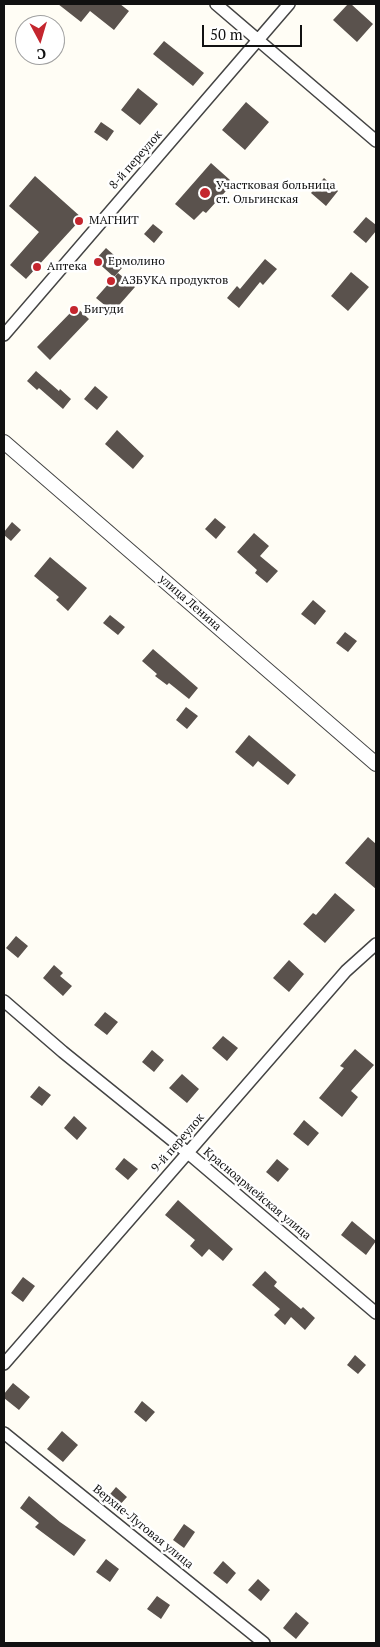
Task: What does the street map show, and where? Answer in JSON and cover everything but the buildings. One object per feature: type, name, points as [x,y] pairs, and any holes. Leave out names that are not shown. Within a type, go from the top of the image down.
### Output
[{"type":"street","points":[[216,4],[376,141]]},
{"type":"street","name":"8-й переулок","points":[[4,336],[289,4]]},
{"type":"street","name":"улица Ленина","points":[[4,442],[376,764]]},
{"type":"street","name":"9-й переулок","points":[[4,1364],[346,971],[376,944]]},
{"type":"street","name":"Красноармейская улица","points":[[4,1001],[63,1052],[188,1153],[376,1313]]},
{"type":"street","name":"Верхне-Луговая улица","points":[[4,1433],[264,1643]]},
{"type":"place","name":"Участковая больница ст. Ольгинская","points":[[205,193]]},
{"type":"place","name":"МАГНИТ","points":[[79,221]]},
{"type":"place","name":"Ермолино","points":[[98,262]]},
{"type":"place","name":"Аптека","points":[[37,267]]},
{"type":"place","name":"АЗБУКА продуктов","points":[[111,281]]},
{"type":"place","name":"Бигуди","points":[[74,310]]}]
